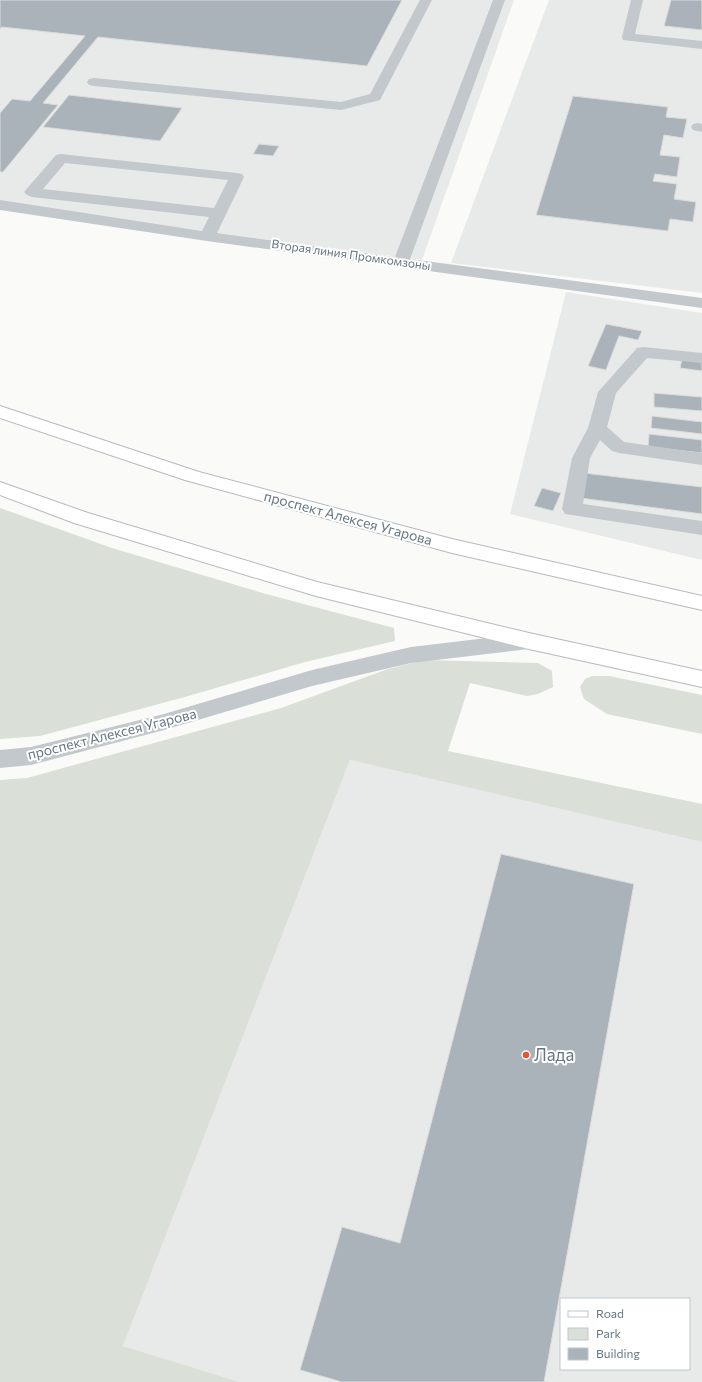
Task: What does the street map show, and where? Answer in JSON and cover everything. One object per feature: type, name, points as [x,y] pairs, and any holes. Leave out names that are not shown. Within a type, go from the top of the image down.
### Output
[{"type":"main road","name":"проспект Алексея Угарова","points":[[0,412],[200,478],[452,546],[702,603]]},
{"type":"main road","name":"проспект Алексея Угарова","points":[[0,488],[81,518],[316,589],[529,641],[702,679]]},
{"type":"street","points":[[94,82],[341,106],[375,97],[426,0]]},
{"type":"street","points":[[401,262],[499,0]]},
{"type":"street","points":[[637,0],[628,37],[702,45]]},
{"type":"street","points":[[207,236],[237,177],[61,158],[32,192],[218,213]]},
{"type":"street","name":"Вторая линия Промкомзоны","points":[[0,206],[207,236],[702,303]]},
{"type":"street","points":[[702,358],[643,352],[608,392],[597,428],[581,458],[572,509],[702,528]]},
{"type":"street","points":[[597,428],[619,447],[702,458]]},
{"type":"street","name":"проспект Алексея Угарова","points":[[0,759],[31,756],[135,729],[312,678],[411,655],[529,641]]},
{"type":"shaded area","points":[[0,0],[514,0],[422,260],[0,204]]},
{"type":"shaded area","points":[[549,0],[702,0],[702,293],[451,263]]},
{"type":"shaded area","points":[[566,292],[702,313],[702,560],[510,514]]},
{"type":"shaded area","points":[[350,760],[702,842],[702,1382],[240,1382],[123,1346]]},
{"type":"green space","points":[[0,508],[112,548],[266,594],[394,628],[395,641],[305,662],[185,697],[40,736],[0,739]]},
{"type":"green space","points":[[424,660],[538,663],[552,671],[553,687],[538,694],[527,696],[470,683],[448,751],[702,804],[702,842],[350,760],[123,1346],[240,1382],[0,1382],[0,780],[27,778],[281,708],[388,669]]},
{"type":"green space","points":[[592,676],[609,676],[702,695],[702,734],[607,714],[584,699],[580,687],[585,679]]},
{"type":"building","points":[[0,0],[402,0],[367,66],[98,37],[43,103],[58,105],[3,172],[0,172],[0,113],[12,99],[30,101],[85,36],[2,27],[0,29]]},
{"type":"building","points":[[671,0],[702,0],[702,30],[664,26]]},
{"type":"building","points":[[69,95],[182,108],[160,141],[43,127]]},
{"type":"building","points":[[573,96],[668,107],[666,117],[687,119],[683,138],[664,135],[660,155],[680,157],[677,177],[655,174],[653,181],[677,184],[674,199],[696,202],[693,222],[670,219],[668,231],[536,215]]},
{"type":"building","points":[[259,144],[279,146],[273,156],[253,154]]},
{"type":"building","points":[[606,324],[642,331],[638,340],[619,336],[606,370],[588,366]]},
{"type":"building","points":[[682,359],[702,362],[702,371],[680,368]]},
{"type":"building","points":[[654,393],[702,397],[702,411],[654,407]]},
{"type":"building","points":[[652,416],[702,422],[702,434],[651,428]]},
{"type":"building","points":[[649,434],[702,440],[702,453],[648,447]]},
{"type":"building","points":[[584,473],[702,487],[702,514],[580,498]]},
{"type":"building","points":[[542,488],[561,493],[553,511],[534,506]]},
{"type":"building","name":"Лада","points":[[501,854],[634,884],[544,1382],[342,1382],[300,1370],[342,1227],[400,1243]]},
{"type":"place","name":"Лада","points":[[526,1055]]}]
